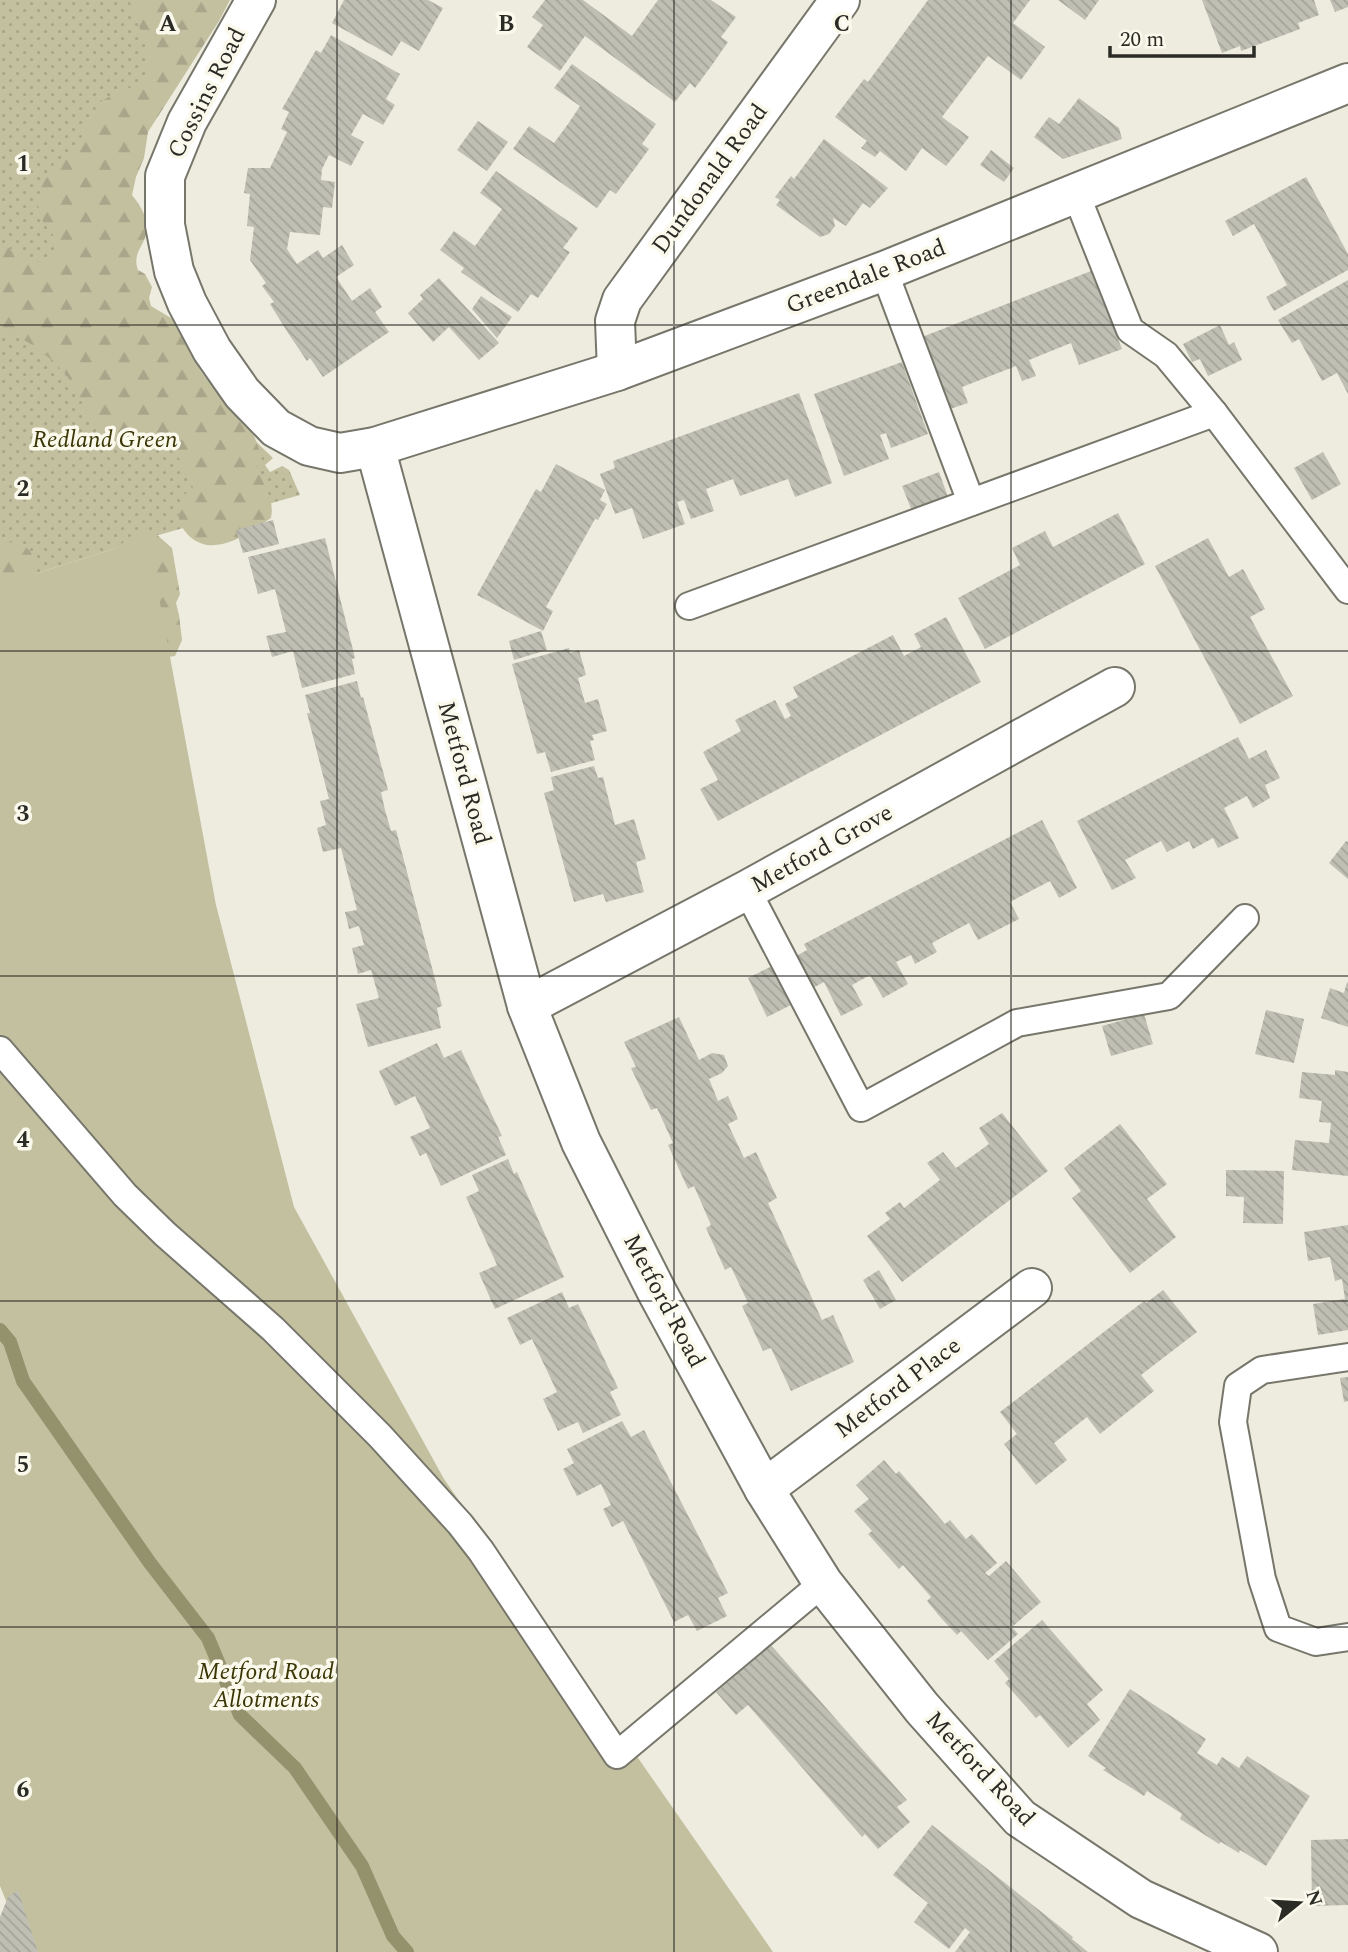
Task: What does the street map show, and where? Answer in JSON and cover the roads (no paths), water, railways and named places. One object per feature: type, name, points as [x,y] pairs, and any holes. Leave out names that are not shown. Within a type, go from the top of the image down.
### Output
[{"type":"street","name":"Cossins Road","points":[[256,0],[187,122],[165,176],[165,226],[174,271],[187,303],[212,350],[242,393],[276,428],[309,446],[340,453],[376,447]]},
{"type":"street","name":"Dundonald Road","points":[[617,371],[615,321],[622,300],[840,0]]},
{"type":"street","name":"Greendale Road","points":[[376,447],[617,371],[884,271],[1346,88]]},
{"type":"street","name":"Metford Road","points":[[376,447],[527,1006],[581,1143],[657,1292],[764,1489],[823,1583],[922,1708],[1020,1818],[1141,1899],[1258,1952]]},
{"type":"street","name":"Metford Grove","points":[[527,1006],[747,890],[1115,687]]},
{"type":"street","name":"Metford Place","points":[[764,1489],[1032,1287]]},
{"type":"lane","points":[[1076,194],[1130,330],[1166,355],[1214,412],[1348,590]]},
{"type":"lane","points":[[884,271],[971,502]]},
{"type":"lane","points":[[690,606],[1214,412]]},
{"type":"lane","points":[[747,890],[861,1108],[1017,1023],[1169,996],[1245,918]]},
{"type":"lane","points":[[0,1050],[125,1195],[273,1329],[380,1436],[460,1524],[481,1551],[617,1755],[823,1583]]},
{"type":"lane","points":[[1348,1357],[1262,1370],[1238,1386],[1233,1422],[1262,1579],[1278,1628],[1315,1642],[1348,1637]]},
{"type":"waterway","points":[[0,1330],[10,1342],[23,1381],[150,1563],[208,1638],[240,1715],[295,1768],[362,1866],[393,1936],[407,1952]]},
{"type":"park label","name":"Redland Green","points":[[105,440]]},
{"type":"park label","name":"Metford Road Allotments","points":[[266,1686]]}]
